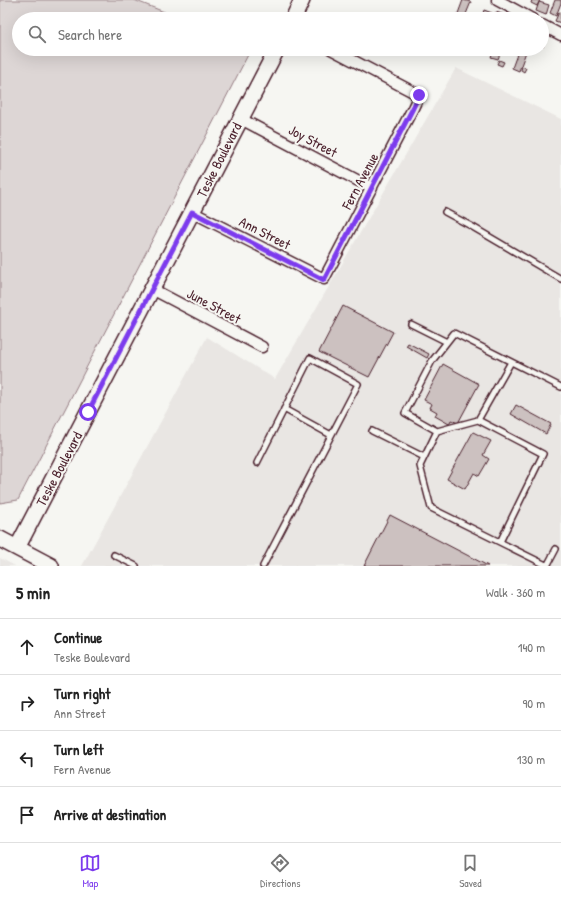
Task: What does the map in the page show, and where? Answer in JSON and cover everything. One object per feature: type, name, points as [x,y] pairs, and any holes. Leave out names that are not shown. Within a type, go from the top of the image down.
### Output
[{"type":"street","points":[[296,12],[302,0]]},
{"type":"street","points":[[497,0],[519,12]]},
{"type":"street","points":[[549,29],[561,35]]},
{"type":"street","name":"Teske Boulevard","points":[[18,548],[273,56]]},
{"type":"street","name":"Fern Avenue","points":[[324,280],[419,95],[344,56]]},
{"type":"street","name":"Joy Street","points":[[241,119],[372,188]]},
{"type":"street","name":"Ann Street","points":[[192,212],[324,280]]},
{"type":"street","name":"June Street","points":[[152,290],[262,347]]},
{"type":"street","points":[[0,539],[51,566]]},
{"type":"lane","points":[[445,212],[561,279]]},
{"type":"lane","points":[[411,324],[447,342]]},
{"type":"lane","points":[[500,542],[543,454],[478,420],[437,431],[405,413],[432,361],[454,333],[561,387]]},
{"type":"lane","points":[[257,463],[310,358],[358,384],[263,566]]},
{"type":"lane","points":[[478,420],[511,362]]},
{"type":"lane","points":[[284,409],[332,435]]},
{"type":"lane","points":[[372,431],[424,457]]},
{"type":"lane","points":[[437,431],[420,466],[431,508],[547,566],[556,548]]},
{"type":"lane","points":[[114,555],[136,566]]},
{"type":"shaded area","points":[[0,0],[134,0],[164,12],[12,12],[12,56],[247,56],[18,500],[0,503]]},
{"type":"shaded area","points":[[456,68],[561,119],[561,566],[82,566],[207,337],[275,379]]},
{"type":"shaded area","points":[[0,558],[15,566],[0,566]]},
{"type":"building","points":[[463,0],[471,2],[467,12],[459,12]]},
{"type":"building","points":[[532,0],[540,0],[537,6],[531,3]]},
{"type":"building","points":[[555,0],[561,0],[556,16],[550,13]]},
{"type":"building","points":[[539,2],[549,5],[547,12],[536,11]]},
{"type":"building","points":[[559,12],[561,13],[561,23],[555,21]]},
{"type":"building","points":[[491,56],[499,56],[498,59]]},
{"type":"building","points":[[516,56],[524,56],[519,71],[512,68]]},
{"type":"building","points":[[499,60],[504,62],[502,66],[497,64]]},
{"type":"building","points":[[522,66],[526,68],[524,72],[521,70]]},
{"type":"building","points":[[343,306],[393,332],[369,377],[319,352]]},
{"type":"building","points":[[408,343],[429,354],[427,358],[406,346]]},
{"type":"building","points":[[443,364],[479,384],[458,423],[451,420],[449,424],[435,416],[437,412],[430,408],[432,404],[424,400]]},
{"type":"building","points":[[516,405],[551,424],[546,434],[511,414]]},
{"type":"building","points":[[473,432],[491,441],[483,455],[489,459],[479,476],[474,473],[465,489],[447,479]]},
{"type":"building","points":[[390,515],[488,566],[364,566]]},
{"type":"route","points":[[88,412],[192,212],[324,280],[419,95]]}]
